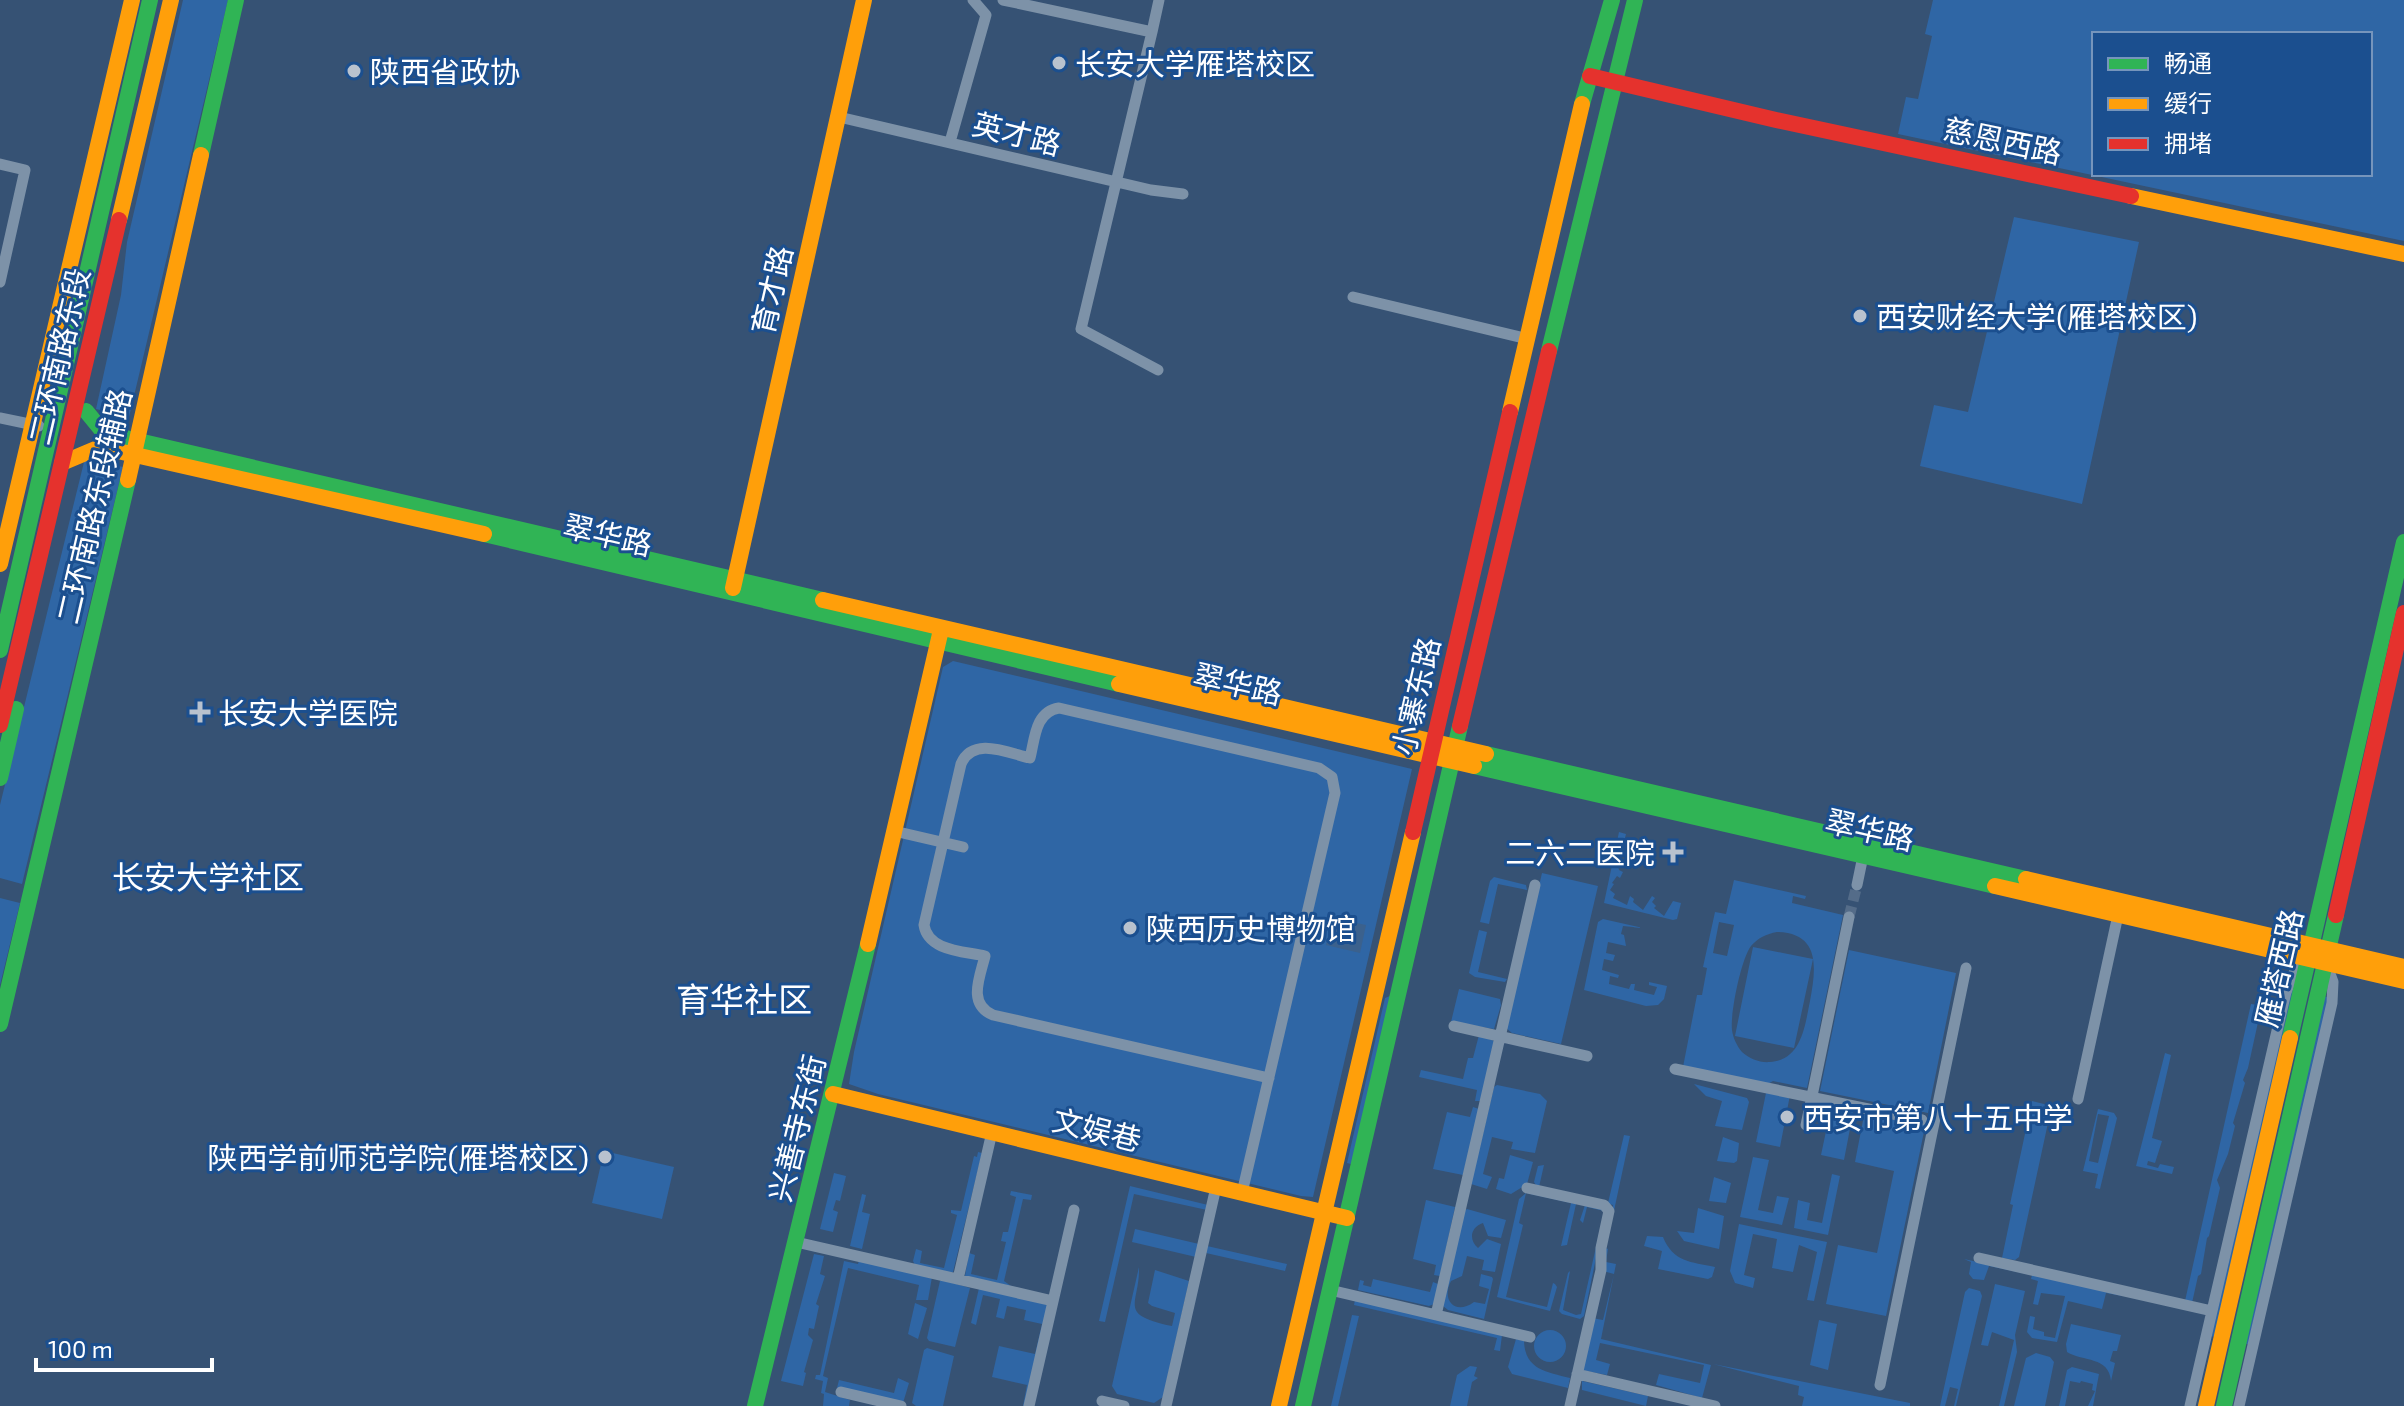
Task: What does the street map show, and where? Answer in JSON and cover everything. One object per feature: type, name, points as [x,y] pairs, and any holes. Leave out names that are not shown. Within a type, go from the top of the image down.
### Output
[{"type":"main road","points":[[0,564],[132,0]]},
{"type":"main road","name":"二环南路东段","points":[[0,650],[150,0]]},
{"type":"main road","name":"二环南路东段","points":[[0,725],[68,460],[112,248],[171,0]]},
{"type":"main road","name":"二环南路东段辅路","points":[[0,1024],[136,448],[236,0]]},
{"type":"main road","name":"育才路","points":[[733,586],[864,0]]},
{"type":"main road","name":"小寨东路","points":[[1279,1406],[1590,76],[1612,0]]},
{"type":"main road","name":"小寨东路","points":[[1303,1406],[1454,754],[1635,0]]},
{"type":"main road","name":"慈恩西路","points":[[1590,76],[1776,120],[2404,254]]},
{"type":"main road","points":[[0,778],[68,460],[86,411],[107,317],[112,248]]},
{"type":"main road","name":"翠华路","points":[[86,411],[104,433],[136,448]]},
{"type":"main road","name":"翠华路","points":[[68,460],[100,447],[136,448],[2311,952],[2404,981]]},
{"type":"main road","name":"雁塔西路","points":[[2206,1406],[2404,542]]},
{"type":"main road","name":"雁塔西路","points":[[2224,1406],[2404,613]]},
{"type":"main road","name":"兴善寺东街","points":[[755,1406],[833,1094],[939,636]]},
{"type":"main road","name":"翠华路","points":[[1454,754],[1863,856],[2118,915],[2311,952]]},
{"type":"main road","name":"翠华路","points":[[2328,956],[2404,967]]},
{"type":"main road","name":"文娱巷","points":[[833,1094],[1347,1218]]},
{"type":"street","points":[[950,142],[986,15],[973,0]]},
{"type":"street","points":[[1003,0],[1152,32]]},
{"type":"street","points":[[1158,370],[1081,329],[1159,0]]},
{"type":"street","name":"英才路","points":[[839,117],[1117,182],[1183,194]]},
{"type":"street","points":[[0,164],[25,170],[0,282]]},
{"type":"street","points":[[1353,297],[1528,339]]},
{"type":"street","points":[[0,418],[53,429]]},
{"type":"street","points":[[1242,1193],[1269,1078],[1335,793],[1335,785],[1327,771],[1055,709],[1047,711],[1039,721],[1030,758],[982,747],[974,748],[965,756],[925,929],[930,940],[937,945],[985,956],[976,993],[985,1011],[1269,1078]]},
{"type":"street","points":[[894,831],[963,847]]},
{"type":"street","points":[[1857,885],[1863,856]]},
{"type":"street","points":[[1436,1315],[1535,885]]},
{"type":"street","points":[[2078,1099],[2118,915]]},
{"type":"street","points":[[1806,1125],[1849,917]]},
{"type":"street","points":[[2190,1406],[2286,992],[2294,973],[2311,952]]},
{"type":"street","points":[[2239,1406],[2332,1003],[2333,982],[2328,956]]},
{"type":"street","points":[[1880,1385],[1966,968]]},
{"type":"street","points":[[1454,1026],[1587,1056]]},
{"type":"street","points":[[1675,1069],[1922,1120]]},
{"type":"street","points":[[958,1279],[992,1132]]},
{"type":"street","points":[[1166,1406],[1216,1187]]},
{"type":"street","points":[[1527,1188],[1604,1205],[1609,1211],[1601,1248],[1601,1270],[1570,1406]]},
{"type":"street","points":[[1029,1406],[1074,1210]]},
{"type":"street","points":[[796,1242],[1053,1301]]},
{"type":"street","points":[[1979,1258],[2212,1311]]},
{"type":"street","points":[[1330,1290],[1530,1337]]},
{"type":"street","points":[[1577,1374],[1715,1406]]},
{"type":"street","points":[[841,1392],[901,1406]]},
{"type":"street","points":[[1102,1401],[1124,1406]]},
{"type":"shaded area","points":[[183,0],[228,0],[129,417],[96,409],[121,295],[127,242]]},
{"type":"shaded area","points":[[1933,0],[2404,0],[2404,241],[2097,176],[2372,176],[2372,32],[2092,32],[2092,175],[1898,134],[1906,97],[1918,99],[1932,36],[1925,34]]},
{"type":"shaded area","points":[[2014,217],[2139,242],[2082,504],[1920,466],[1934,405],[1968,412]]},
{"type":"shaded area","points":[[85,458],[123,467],[22,884],[0,878],[0,805]]},
{"type":"shaded area","name":"陕西历史博物馆","points":[[953,661],[1412,769],[1313,1197],[878,1094],[849,1084],[943,667]]},
{"type":"shaded area","points":[[1619,832],[1626,834],[1624,853],[1618,855],[1617,862],[1619,870],[1623,872],[1612,883],[1610,890],[1615,894],[1613,898],[1627,905],[1630,896],[1643,910],[1652,896],[1655,898],[1652,902],[1656,906],[1654,908],[1664,916],[1673,901],[1681,903],[1677,919],[1604,903]]},
{"type":"shaded area","points":[[1542,873],[1598,886],[1561,1044],[1512,1033],[1506,1028]]},
{"type":"shaded area","points":[[1494,877],[1526,885],[1527,890],[1498,884],[1489,924],[1480,922],[1490,881]]},
{"type":"shaded area","points":[[1734,880],[1806,896],[1805,899],[1793,896],[1792,903],[1843,915],[1807,1088],[1773,1081],[1766,1085],[1683,1067],[1697,995],[1702,995],[1707,968],[1703,967],[1715,912],[1726,914]],"holes":[[[1719,922],[1734,925],[1727,956],[1713,953]],[[1777,932],[1791,934],[1808,946],[1814,977],[1800,1040],[1781,1060],[1763,1062],[1748,1057],[1738,1047],[1732,1030],[1733,1012],[1747,953],[1759,939]]]},
{"type":"shaded area","points":[[0,898],[20,903],[0,985]]},
{"type":"shaded area","points":[[1332,918],[1366,925],[1360,953],[1326,945]]},
{"type":"shaded area","points":[[1603,919],[1643,928],[1623,926],[1621,934],[1626,946],[1608,942],[1606,953],[1615,955],[1613,961],[1604,959],[1602,970],[1619,975],[1618,978],[1610,976],[1609,984],[1629,989],[1631,984],[1635,984],[1634,990],[1654,995],[1657,987],[1649,985],[1649,982],[1667,986],[1664,999],[1658,1005],[1646,1006],[1584,990],[1598,922]]},
{"type":"shaded area","points":[[1479,930],[1487,932],[1478,972],[1507,979],[1505,982],[1475,977],[1469,973]]},
{"type":"shaded area","points":[[1753,947],[1813,959],[1794,1048],[1735,1036]]},
{"type":"shaded area","points":[[1849,950],[1956,973],[1928,1113],[1820,1091]]},
{"type":"shaded area","points":[[2289,988],[2297,990],[2217,1337],[2209,1336]]},
{"type":"shaded area","points":[[1459,989],[1500,999],[1494,1029],[1451,1022]]},
{"type":"shaded area","points":[[2264,995],[2228,1154],[2217,1180],[2220,1188],[2192,1303],[2185,1301],[2251,1004],[2258,1005],[2260,996]]},
{"type":"shaded area","points":[[1390,996],[1355,1165],[1347,1163],[1385,998]]},
{"type":"shaded area","points":[[2323,996],[2331,998],[2251,1345],[2243,1343]]},
{"type":"shaded area","points":[[1479,1035],[1494,1041],[1481,1101],[1475,1101],[1477,1090],[1419,1077],[1421,1070],[1463,1079],[1468,1058],[1473,1058]]},
{"type":"shaded area","points":[[2165,1053],[2171,1055],[2152,1138],[2162,1141],[2155,1163],[2148,1161],[2147,1165],[2174,1167],[2172,1174],[2136,1166]]},
{"type":"shaded area","points":[[1694,1084],[1747,1098],[1749,1102],[1742,1130],[1715,1126],[1722,1101],[1706,1096]]},
{"type":"shaded area","points":[[1497,1085],[1540,1094],[1547,1101],[1535,1153],[1511,1149],[1513,1142],[1492,1137],[1483,1174],[1492,1177],[1487,1189],[1471,1184]]},
{"type":"shaded area","points":[[1766,1093],[1790,1095],[1780,1147],[1756,1142]]},
{"type":"shaded area","points":[[2032,1101],[2048,1105],[2051,1109],[2019,1257],[2015,1260],[2002,1258]]},
{"type":"shaded area","points":[[1832,1103],[1854,1108],[1844,1160],[1821,1155]]},
{"type":"shaded area","points":[[1473,1107],[1479,1109],[1463,1175],[1433,1169],[1447,1112],[1470,1117]]},
{"type":"shaded area","points":[[2098,1109],[2114,1113],[2117,1118],[2100,1189],[2095,1188],[2098,1174],[2083,1171]],"holes":[[[2098,1114],[2109,1116],[2098,1163],[2089,1161]]]},
{"type":"shaded area","points":[[1865,1110],[1926,1122],[1886,1316],[1826,1304],[1838,1245],[1877,1253],[1894,1171],[1855,1162]]},
{"type":"shaded area","points":[[1624,1135],[1630,1136],[1606,1248],[1606,1262],[1616,1264],[1614,1274],[1603,1271],[1603,1248],[1613,1205],[1537,1187],[1534,1182],[1538,1166],[1544,1165],[1539,1187],[1608,1203]]},
{"type":"shaded area","points":[[1723,1137],[1739,1143],[1737,1161],[1734,1163],[1717,1161]]},
{"type":"shaded area","points":[[604,1151],[674,1167],[662,1219],[592,1203]]},
{"type":"shaded area","points":[[978,1152],[982,1153],[953,1272],[915,1265],[916,1249],[922,1251],[920,1263],[944,1268],[957,1215],[951,1210],[961,1211],[974,1156],[977,1157]]},
{"type":"shaded area","points":[[1510,1155],[1533,1162],[1527,1184],[1511,1194],[1496,1189],[1499,1178],[1504,1179]]},
{"type":"shaded area","points":[[1753,1157],[1769,1160],[1758,1210],[1773,1213],[1777,1196],[1789,1198],[1782,1225],[1740,1217]]},
{"type":"shaded area","points":[[834,1173],[846,1176],[840,1201],[836,1200],[833,1210],[838,1212],[833,1232],[820,1229]]},
{"type":"shaded area","points":[[1832,1174],[1840,1176],[1828,1235],[1794,1228],[1798,1200],[1810,1203],[1807,1220],[1822,1223]]},
{"type":"shaded area","points":[[1714,1177],[1731,1183],[1726,1203],[1709,1201]]},
{"type":"shaded area","points":[[1130,1186],[1208,1205],[1207,1210],[1134,1194],[1105,1322],[1099,1321]]},
{"type":"shaded area","points":[[1011,1191],[1032,1195],[1031,1200],[1023,1199],[1004,1281],[1011,1286],[965,1276],[969,1253],[975,1255],[971,1274],[997,1280],[1006,1242],[1001,1241],[1003,1232],[1008,1232],[1016,1197],[1010,1195]]},
{"type":"shaded area","points":[[1527,1192],[1576,1204],[1567,1245],[1561,1246],[1571,1203],[1526,1193],[1519,1223],[1523,1225],[1506,1297],[1547,1307],[1553,1283],[1557,1287],[1550,1311],[1497,1297],[1519,1199]]},
{"type":"shaded area","points":[[862,1194],[866,1195],[862,1212],[870,1214],[862,1249],[850,1246]]},
{"type":"shaded area","points":[[1426,1200],[1455,1207],[1440,1276],[1434,1275],[1436,1265],[1413,1259]]},
{"type":"shaded area","points":[[1585,1205],[1606,1210],[1584,1316],[1580,1319],[1559,1311],[1570,1271],[1563,1310],[1581,1314],[1604,1211],[1587,1207],[1583,1223],[1580,1220]]},
{"type":"shaded area","points":[[1698,1208],[1724,1216],[1719,1249],[1684,1241],[1677,1231],[1694,1233]]},
{"type":"shaded area","points":[[1467,1209],[1506,1220],[1501,1238],[1488,1236],[1483,1223],[1472,1234],[1478,1248],[1487,1239],[1501,1244],[1495,1272],[1482,1270],[1484,1260],[1467,1256],[1462,1276],[1451,1281],[1448,1288],[1449,1300],[1456,1307],[1474,1302],[1485,1304],[1489,1289],[1479,1286],[1481,1274],[1492,1277],[1484,1319],[1443,1306],[1464,1211]]},
{"type":"shaded area","points":[[1739,1224],[1827,1242],[1814,1301],[1807,1300],[1817,1252],[1799,1245],[1793,1272],[1772,1268],[1777,1239],[1753,1234],[1744,1275],[1755,1278],[1753,1288],[1735,1283],[1730,1271]]},
{"type":"shaded area","points":[[1135,1229],[1199,1244],[1196,1257],[1132,1242]]},
{"type":"shaded area","points":[[1647,1236],[1663,1237],[1672,1252],[1684,1260],[1715,1267],[1712,1277],[1708,1279],[1658,1269],[1662,1251],[1644,1246]]},
{"type":"shaded area","points":[[1207,1246],[1287,1264],[1285,1271],[1206,1253]]},
{"type":"shaded area","points":[[814,1254],[824,1256],[820,1274],[825,1276],[816,1304],[819,1306],[814,1329],[809,1328],[808,1335],[813,1340],[803,1386],[781,1381]]},
{"type":"shaded area","points":[[1964,1259],[2123,1296],[2106,1293],[2102,1309],[2068,1301],[2057,1342],[2032,1338],[2027,1332],[2030,1316],[2035,1317],[2033,1329],[2055,1338],[2065,1296],[2041,1293],[2038,1305],[2033,1304],[2038,1281],[2031,1279],[2032,1275],[1989,1266],[1984,1280],[1973,1279],[1969,1274],[1971,1262]]},
{"type":"shaded area","points":[[859,1260],[932,1277],[928,1300],[916,1300],[919,1285],[848,1268],[823,1376],[828,1378],[825,1392],[850,1400],[849,1406],[823,1406],[823,1381],[815,1379],[816,1375],[820,1375],[844,1261],[858,1264]]},
{"type":"shaded area","points":[[1139,1267],[1135,1306],[1143,1317],[1155,1322],[1172,1326],[1175,1313],[1148,1303],[1155,1270],[1189,1281],[1163,1397],[1154,1403],[1117,1394],[1112,1386]]},
{"type":"shaded area","points":[[1614,1274],[1601,1339],[1711,1365],[1702,1398],[1656,1385],[1659,1374],[1700,1383],[1704,1365],[1600,1343],[1596,1360],[1610,1364],[1607,1375],[1581,1370],[1592,1318],[1603,1320]]},
{"type":"shaded area","points":[[1373,1279],[1430,1292],[1433,1282],[1438,1284],[1434,1304],[1429,1306],[1358,1290],[1360,1280],[1364,1281],[1363,1285],[1371,1287]]},
{"type":"shaded area","points":[[940,1281],[970,1288],[955,1347],[927,1338]]},
{"type":"shaded area","points":[[1995,1284],[2025,1291],[2015,1335],[2017,1352],[2004,1406],[1999,1406],[2014,1340],[1992,1332],[1988,1346],[1981,1345]]},
{"type":"shaded area","points":[[979,1288],[1048,1305],[1025,1406],[1027,1385],[992,1377],[999,1346],[1035,1354],[1042,1324],[1024,1320],[1026,1310],[1007,1306],[1004,1319],[996,1317],[1000,1299],[983,1295],[976,1325],[971,1323]]},
{"type":"shaded area","points":[[1969,1288],[1980,1291],[1982,1296],[1956,1406],[1958,1389],[1950,1387],[1945,1406],[1940,1406],[1965,1292]]},
{"type":"shaded area","points":[[1355,1300],[1502,1335],[1500,1351],[1494,1350],[1497,1338],[1354,1305]]},
{"type":"shaded area","points":[[915,1303],[927,1308],[918,1339],[908,1334]]},
{"type":"shaded area","points":[[1352,1315],[1359,1316],[1338,1406],[1331,1406]]},
{"type":"shaded area","points":[[1819,1320],[1837,1324],[1828,1370],[1810,1365]]},
{"type":"shaded area","points":[[2071,1324],[2121,1335],[2117,1351],[2113,1351],[2110,1361],[2115,1363],[2111,1381],[2106,1367],[2100,1363],[2067,1352]]},
{"type":"shaded area","points":[[1550,1330],[1561,1335],[1566,1346],[1561,1357],[1550,1362],[1539,1357],[1534,1346],[1539,1335]]},
{"type":"shaded area","points":[[1516,1339],[1524,1341],[1525,1351],[1533,1364],[1570,1378],[1568,1388],[1512,1374],[1508,1367]]},
{"type":"shaded area","points":[[927,1348],[954,1356],[943,1406],[916,1406],[912,1403]]},
{"type":"shaded area","points":[[2036,1353],[2050,1357],[2054,1362],[2045,1406],[2014,1406],[2026,1358]]},
{"type":"shaded area","points":[[1713,1364],[1910,1403],[1910,1406],[1802,1406],[1804,1397],[1798,1395],[1799,1386]]},
{"type":"shaded area","points":[[1470,1366],[1477,1367],[1474,1376],[1478,1378],[1472,1382],[1467,1406],[1450,1406],[1457,1375]]},
{"type":"shaded area","points":[[2072,1367],[2099,1374],[2093,1406],[2088,1406],[2095,1391],[2092,1390],[2093,1384],[2070,1381],[2065,1406],[2059,1406],[2067,1370]]},
{"type":"shaded area","points":[[898,1378],[909,1383],[903,1403],[837,1388],[839,1380],[894,1393]]},
{"type":"shaded area","points":[[1582,1381],[1648,1396],[1646,1406],[1582,1390]]},
{"type":"tunnel","points":[[1849,917],[1857,885]]},
{"type":"traffic: fast","points":[[0,650],[150,0]]},
{"type":"traffic: fast","points":[[201,155],[236,0]]},
{"type":"traffic: fast","points":[[1582,104],[1612,0]]},
{"type":"traffic: fast","points":[[1549,351],[1635,0]]},
{"type":"traffic: fast","points":[[86,411],[104,433],[823,600]]},
{"type":"traffic: fast","points":[[0,1024],[128,480]]},
{"type":"traffic: fast","points":[[484,534],[1119,684]]},
{"type":"traffic: fast","points":[[2290,1038],[2404,542]]},
{"type":"traffic: fast","points":[[0,778],[16,709]]},
{"type":"traffic: fast","points":[[1303,1406],[1460,726]]},
{"type":"traffic: fast","points":[[1486,754],[2026,879]]},
{"type":"traffic: fast","points":[[1474,766],[1995,886]]},
{"type":"traffic: fast","points":[[2224,1406],[2336,915]]},
{"type":"traffic: fast","points":[[755,1406],[868,944]]},
{"type":"traffic: slow","points":[[0,564],[132,0]]},
{"type":"traffic: slow","points":[[119,220],[171,0]]},
{"type":"traffic: slow","points":[[733,588],[864,0]]},
{"type":"traffic: slow","points":[[1510,412],[1582,104]]},
{"type":"traffic: slow","points":[[128,480],[201,155]]},
{"type":"traffic: slow","points":[[2131,196],[2404,254]]},
{"type":"traffic: slow","points":[[62,463],[100,447],[484,534]]},
{"type":"traffic: slow","points":[[823,600],[1486,754]]},
{"type":"traffic: slow","points":[[868,944],[940,634]]},
{"type":"traffic: slow","points":[[1119,684],[1474,766]]},
{"type":"traffic: slow","points":[[1279,1406],[1413,832]]},
{"type":"traffic: slow","points":[[2026,879],[2404,967]]},
{"type":"traffic: slow","points":[[1995,886],[2404,981]]},
{"type":"traffic: slow","points":[[2206,1406],[2290,1038]]},
{"type":"traffic: slow","points":[[833,1094],[1347,1218]]},
{"type":"traffic: jam","points":[[1590,76],[1776,120],[2131,196]]},
{"type":"traffic: jam","points":[[0,725],[119,220]]},
{"type":"traffic: jam","points":[[1460,726],[1549,351]]},
{"type":"traffic: jam","points":[[1413,832],[1510,412]]},
{"type":"traffic: jam","points":[[2336,915],[2404,613]]},
{"type":"place","name":"长安大学雁塔校区","points":[[1059,63]]},
{"type":"place","name":"陕西省政协","points":[[354,71]]},
{"type":"place","name":"西安财经大学(雁塔校区)","points":[[1860,316]]},
{"type":"place","name":"长安大学医院","points":[[200,712]]},
{"type":"place","name":"二六二医院","points":[[1673,852]]},
{"type":"place","name":"陕西历史博物馆","points":[[1130,928]]},
{"type":"place","name":"西安市第八十五中学","points":[[1787,1117]]},
{"type":"place","name":"陕西学前师范学院(雁塔校区)","points":[[605,1157]]},
{"type":"district","name":"长安大学社区","points":[[208,876]]},
{"type":"district","name":"育华社区","points":[[744,998]]}]
